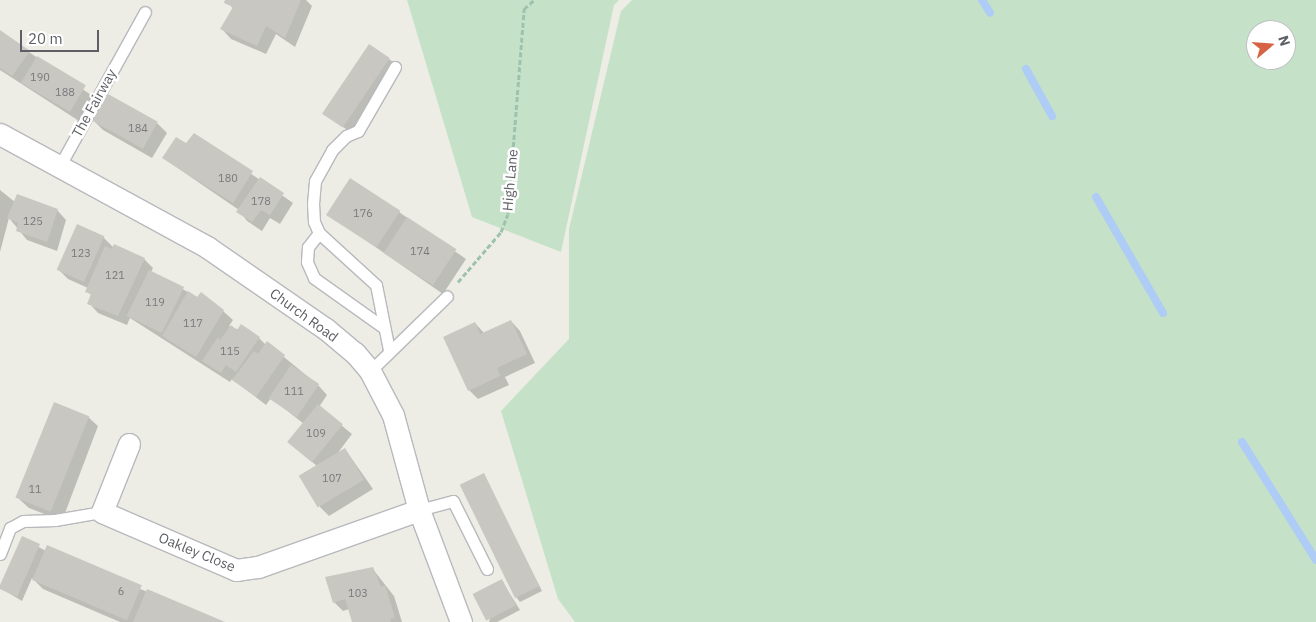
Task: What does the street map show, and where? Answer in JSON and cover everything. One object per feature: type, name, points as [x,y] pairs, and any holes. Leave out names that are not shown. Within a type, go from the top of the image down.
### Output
[{"type":"street","name":"Church Road","points":[[0,134],[59,168],[207,247],[326,329],[355,353],[370,372],[393,416],[419,510],[461,622]]},
{"type":"street","points":[[102,512],[129,444]]},
{"type":"street","name":"Oakley Close","points":[[102,512],[236,570],[258,567],[419,510]]},
{"type":"lane","name":"The Fairway","points":[[59,168],[145,12]]},
{"type":"lane","points":[[389,350],[383,326],[379,293],[372,278],[319,233],[314,222],[315,181],[332,150],[346,136],[358,131],[395,67]]},
{"type":"lane","points":[[319,233],[308,247],[307,262],[314,278],[383,326]]},
{"type":"lane","points":[[370,372],[389,350],[447,296]]},
{"type":"lane","points":[[419,510],[453,501],[487,569]]},
{"type":"lane","points":[[0,554],[10,528],[23,521],[55,520],[102,512]]},
{"type":"path","name":"High Lane","points":[[447,296],[501,232],[508,214],[524,9],[534,0]]},
{"type":"green space","points":[[407,0],[619,0],[614,5],[561,252],[472,217]]},
{"type":"green space","points":[[632,0],[1316,0],[1316,622],[575,622],[558,599],[501,411],[569,339],[569,229],[621,11]]},
{"type":"building","points":[[225,0],[301,0],[285,38],[266,26],[257,46],[220,29],[233,7],[224,3]]},
{"type":"building","points":[[0,30],[30,51],[12,76],[0,68]]},
{"type":"building","points":[[369,44],[390,58],[343,128],[322,114]]},
{"type":"building","points":[[37,56],[86,85],[70,112],[21,83]]},
{"type":"building","points":[[108,94],[158,122],[143,149],[93,121]]},
{"type":"building","points":[[194,133],[253,171],[233,203],[162,158],[176,137],[186,143]]},
{"type":"building","points":[[260,177],[284,193],[270,215],[261,210],[252,222],[236,212]]},
{"type":"building","points":[[350,178],[400,211],[376,248],[326,215]]},
{"type":"building","points":[[17,194],[58,209],[47,242],[16,231],[18,223],[7,218]]},
{"type":"building","points":[[407,217],[456,249],[433,285],[384,253]]},
{"type":"building","points":[[77,224],[104,236],[84,282],[57,270]]},
{"type":"building","points":[[114,244],[145,258],[118,316],[87,304],[91,294],[85,292],[105,246],[112,249]]},
{"type":"building","points":[[149,270],[184,287],[162,333],[127,316]]},
{"type":"building","points":[[188,291],[197,297],[201,292],[224,310],[196,357],[162,336]]},
{"type":"building","points":[[511,320],[527,354],[497,368],[500,376],[468,391],[443,337],[475,322],[480,334]]},
{"type":"building","points":[[241,324],[260,337],[236,372],[226,365],[221,373],[202,361],[218,337],[220,340],[231,325],[237,330]]},
{"type":"building","points":[[267,341],[285,355],[256,397],[232,380],[254,351],[258,354]]},
{"type":"building","points":[[291,365],[319,384],[297,417],[269,398]]},
{"type":"building","points":[[54,402],[89,416],[51,512],[15,497]]},
{"type":"building","points":[[318,404],[343,424],[312,462],[287,442]]},
{"type":"building","points":[[345,448],[364,480],[318,508],[299,476]]},
{"type":"building","points":[[484,473],[539,586],[515,598],[460,485]]},
{"type":"building","points":[[22,536],[40,544],[17,597],[0,589],[0,585]]},
{"type":"building","points":[[47,545],[142,585],[127,620],[32,580]]},
{"type":"building","points":[[373,567],[381,587],[385,585],[395,618],[390,619],[391,622],[352,622],[345,599],[333,603],[325,577]]},
{"type":"building","points":[[502,579],[516,606],[486,621],[473,594]]},
{"type":"building","points":[[147,589],[204,613],[225,622],[133,622]]},
{"type":"waterway","points":[[982,0],[990,13]]},
{"type":"waterway","points":[[1026,69],[1052,116]]},
{"type":"waterway","points":[[1096,197],[1163,313]]},
{"type":"waterway","points":[[1242,442],[1316,560]]}]
